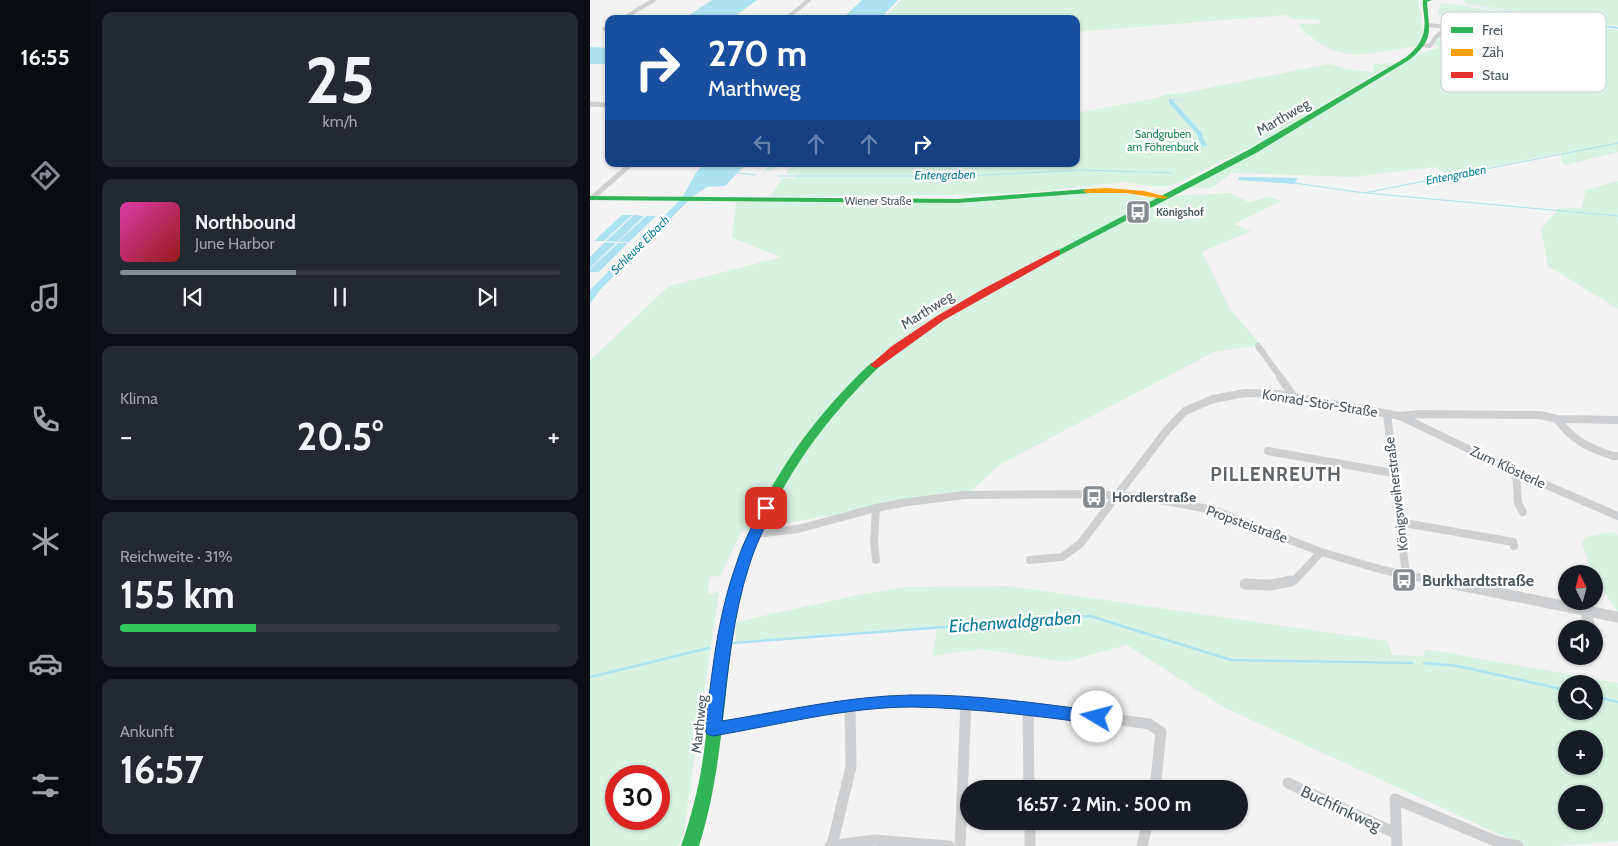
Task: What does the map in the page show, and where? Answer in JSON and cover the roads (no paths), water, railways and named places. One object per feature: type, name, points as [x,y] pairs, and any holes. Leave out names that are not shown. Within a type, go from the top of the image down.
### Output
[{"type":"main road","points":[[1424,45],[1428,36],[1427,1]]},
{"type":"main road","name":"Marthweg","points":[[690,846],[705,796],[724,637],[742,564],[773,495],[804,445],[854,385],[889,354],[918,332],[975,298],[1296,127],[1407,59],[1424,45]]},
{"type":"main road","name":"Wiener Straße","points":[[594,196],[677,199],[957,201],[1113,189],[1138,191],[1164,197]]},
{"type":"street","points":[[629,15],[654,0]]},
{"type":"street","points":[[791,15],[809,0]]},
{"type":"street","points":[[1428,25],[1441,26]]},
{"type":"street","points":[[1424,45],[1430,46],[1441,32]]},
{"type":"street","points":[[590,104],[605,105]]},
{"type":"street","points":[[590,109],[597,104]]},
{"type":"street","points":[[594,196],[627,167]]},
{"type":"street","points":[[1258,346],[1294,397]]},
{"type":"street","name":"Konrad-Stör-Straße","points":[[1116,496],[1185,411],[1202,402],[1229,395],[1260,393],[1294,397],[1387,414]]},
{"type":"street","name":"Zum Klösterle","points":[[1387,414],[1400,416],[1420,414],[1522,414],[1540,415],[1557,419],[1617,420]]},
{"type":"street","name":"Königsweiherstraße","points":[[1387,414],[1406,574]]},
{"type":"street","name":"Zum Klösterle","points":[[1400,416],[1516,472],[1618,516]]},
{"type":"street","points":[[1557,419],[1567,434],[1582,446],[1618,456]]},
{"type":"street","points":[[1268,451],[1393,473]]},
{"type":"street","points":[[1516,472],[1518,503],[1523,512]]},
{"type":"street","name":"Propsteistraße","points":[[755,534],[810,526],[876,508],[965,495],[1091,494],[1145,497],[1213,510],[1321,552],[1375,568],[1558,605]]},
{"type":"street","points":[[1030,560],[1053,559],[1073,550],[1085,539],[1116,496]]},
{"type":"street","points":[[876,508],[874,541],[876,560]]},
{"type":"street","points":[[1399,522],[1512,542],[1514,546]]},
{"type":"street","points":[[1245,584],[1262,586],[1295,580],[1321,552]]},
{"type":"street","points":[[1584,610],[1588,620]]},
{"type":"street","name":"Propsteistraße","points":[[1584,610],[1618,618]]},
{"type":"street","points":[[713,730],[850,706],[911,701],[966,702],[1028,708],[1149,724],[1161,732],[1156,780]]},
{"type":"street","points":[[960,846],[966,702]]},
{"type":"street","points":[[850,706],[851,767],[831,846],[865,841],[898,840],[949,846]]},
{"type":"street","points":[[1028,708],[1029,780]]},
{"type":"street","name":"Buchfinkweg","points":[[1288,783],[1394,832]]},
{"type":"street","points":[[1397,846],[1394,832],[1395,799],[1498,842],[1518,846]]},
{"type":"street","points":[[1030,830],[1030,846]]},
{"type":"street","points":[[1142,846],[1146,830]]},
{"type":"water","points":[[712,0],[757,0],[736,15],[689,15]]},
{"type":"water","points":[[862,0],[898,0],[884,15],[846,15]]},
{"type":"water","points":[[1446,2],[1515,12],[1510,12]]},
{"type":"water","points":[[1606,25],[1618,27],[1618,29],[1606,27]]},
{"type":"water","points":[[590,47],[605,48],[605,64],[590,64]]},
{"type":"water","points":[[1169,99],[1196,101],[1173,101],[1201,132],[1207,146],[1201,146],[1197,134],[1169,103]]},
{"type":"water","name":"Schleuse Eibach","points":[[702,167],[744,167],[725,186],[707,187],[693,196],[600,290],[590,304],[590,290],[682,198],[697,171]]},
{"type":"water","points":[[1239,177],[1298,178],[1294,184],[1238,180]]},
{"type":"water","points":[[622,215],[632,215],[604,241],[594,241]]},
{"type":"water","points":[[634,215],[644,216],[617,242],[606,241]]},
{"type":"water","points":[[646,216],[656,216],[629,242],[618,242]]},
{"type":"water","points":[[605,242],[616,243],[590,268],[590,257]]},
{"type":"water","points":[[618,243],[628,243],[599,272],[590,272],[590,269]]},
{"type":"waterway","name":"Entengraben","points":[[1294,183],[1364,193],[1618,143]]},
{"type":"waterway","name":"Entengraben","points":[[778,176],[962,176],[1083,170],[1172,173]]},
{"type":"waterway","name":"Entengraben","points":[[738,173],[756,175]]},
{"type":"waterway","points":[[1366,193],[1618,216]]},
{"type":"waterway","name":"Eichenwaldgraben","points":[[733,643],[1090,616],[1231,660],[1412,663]]},
{"type":"waterway","name":"Eichenwaldgraben","points":[[590,677],[709,648]]},
{"type":"waterway","name":"Eichenwaldgraben","points":[[1424,663],[1458,666],[1558,688]]},
{"type":"waterway","name":"Eichenwaldgraben","points":[[1603,698],[1618,702]]},
{"type":"place","name":"Königshof","points":[[1138,212]]},
{"type":"place","name":"Hordlerstraße","points":[[1094,497]]},
{"type":"place","name":"Burkhardtstraße","points":[[1404,580]]},
{"type":"district","name":"PILLENREUTH","points":[[1276,474]]},
{"type":"park label","name":"Sandgruben am Föhrenbuck","points":[[1163,140]]}]
